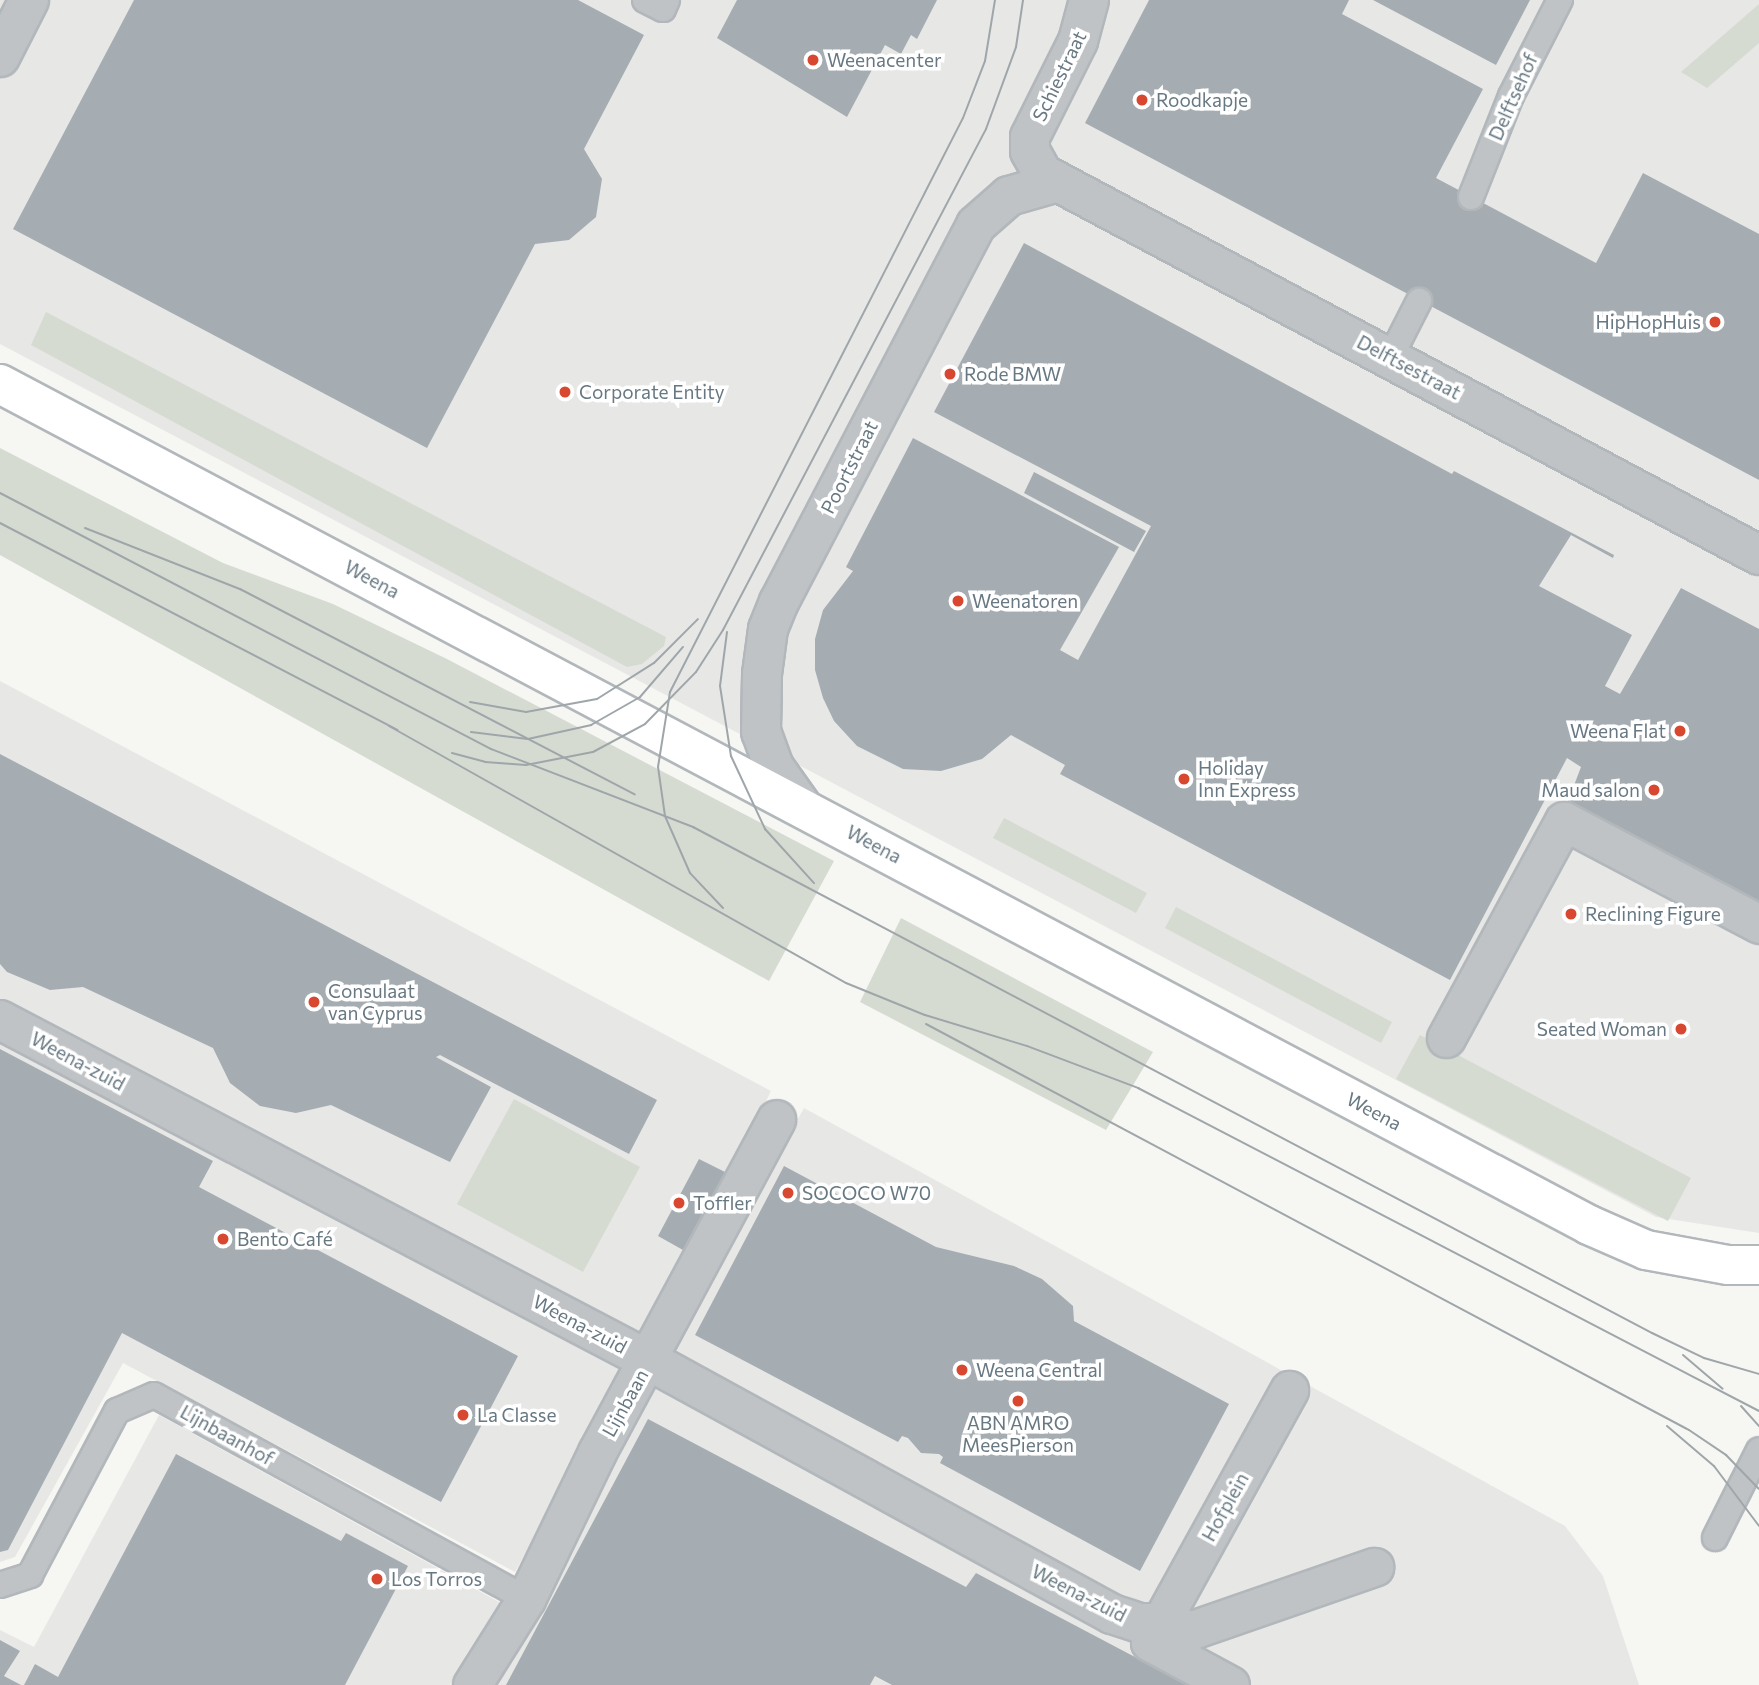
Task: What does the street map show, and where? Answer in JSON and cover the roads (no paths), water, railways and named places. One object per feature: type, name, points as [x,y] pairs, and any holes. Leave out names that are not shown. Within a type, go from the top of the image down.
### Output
[{"type":"main road","name":"Weena","points":[[0,384],[801,805],[1589,1225],[1646,1250],[1728,1265],[1759,1265]]},
{"type":"street","points":[[0,57],[29,0]]},
{"type":"street","name":"Schiestraat","points":[[1058,182],[1036,164],[1030,137],[1078,41],[1089,0]]},
{"type":"street","name":"Delftsestraat","points":[[1058,182],[1391,356],[1759,555]]},
{"type":"street","name":"Poortstraat","points":[[801,805],[774,767],[761,732],[762,674],[768,629],[779,602],[976,225],[1009,196],[1058,182]]},
{"type":"street","points":[[1446,1038],[1564,821],[1759,924]]},
{"type":"street","name":"Weena-zuid","points":[[0,1020],[648,1360],[1112,1614],[1140,1623],[1160,1623]]},
{"type":"street","name":"Lijnbaan","points":[[472,1685],[526,1599],[597,1452],[776,1119]]},
{"type":"street","name":"Hofplein","points":[[1160,1623],[1289,1390]]},
{"type":"street","points":[[1230,1685],[1150,1642],[1160,1623],[1192,1630],[1374,1567]]},
{"type":"lane","points":[[645,0],[663,9],[667,0]]},
{"type":"lane","name":"Delftsehof","points":[[1471,197],[1511,96],[1560,0]]},
{"type":"lane","points":[[1391,356],[1419,301]]},
{"type":"lane","name":"Lijnbaanhof","points":[[0,1585],[30,1576],[117,1411],[154,1395],[526,1599]]},
{"type":"lane","points":[[1715,1538],[1759,1450]]},
{"type":"tram line","points":[[723,908],[690,873],[665,816],[658,767],[670,692],[963,118],[985,61],[995,0]]},
{"type":"tram line","points":[[452,753],[485,762],[526,765],[593,752],[645,724],[696,672],[723,630],[986,129],[1016,47],[1023,0]]},
{"type":"tram line","points":[[0,493],[491,749],[693,827],[1652,1333],[1704,1358],[1759,1374]]},
{"type":"tram line","points":[[0,523],[397,730]]},
{"type":"tram line","points":[[85,528],[240,589],[635,795]]},
{"type":"tram line","points":[[470,702],[526,712],[597,699],[654,663],[698,619]]},
{"type":"tram line","points":[[727,632],[720,686],[731,756],[765,829],[814,883]]},
{"type":"tram line","points":[[471,732],[528,739],[591,725],[640,697],[683,647]]},
{"type":"tram line","points":[[389,726],[846,983],[925,1015],[1027,1046],[1138,1088],[1759,1411]]},
{"type":"tram line","points":[[926,1024],[1689,1430],[1726,1455],[1759,1489]]},
{"type":"tram line","points":[[1683,1355],[1723,1389]]},
{"type":"tram line","points":[[1741,1406],[1759,1426]]},
{"type":"tram line","points":[[1667,1426],[1714,1466],[1759,1526]]},
{"type":"place","name":"Weenacenter","points":[[813,60]]},
{"type":"place","name":"Roodkapje","points":[[1142,100]]},
{"type":"place","name":"HipHopHuis","points":[[1715,322]]},
{"type":"place","name":"Rode BMW","points":[[950,374]]},
{"type":"place","name":"Corporate Entity","points":[[565,392]]},
{"type":"place","name":"Weenatoren","points":[[958,601]]},
{"type":"place","name":"Weena Flat","points":[[1680,731]]},
{"type":"place","name":"Holiday Inn Express","points":[[1184,779]]},
{"type":"place","name":"Maud salon","points":[[1654,790]]},
{"type":"place","name":"Reclining Figure","points":[[1571,914]]},
{"type":"place","name":"Consulaat van Cyprus","points":[[314,1002]]},
{"type":"place","name":"Seated Woman","points":[[1681,1029]]},
{"type":"place","name":"SOCOCO W70","points":[[788,1193]]},
{"type":"place","name":"Toffler","points":[[679,1203]]},
{"type":"place","name":"Bento Café","points":[[223,1239]]},
{"type":"place","name":"Weena Central","points":[[962,1370]]},
{"type":"place","name":"ABN AMRO MeesPierson","points":[[1018,1401]]},
{"type":"place","name":"La Classe","points":[[463,1415]]},
{"type":"place","name":"Los Torros","points":[[377,1579]]}]
